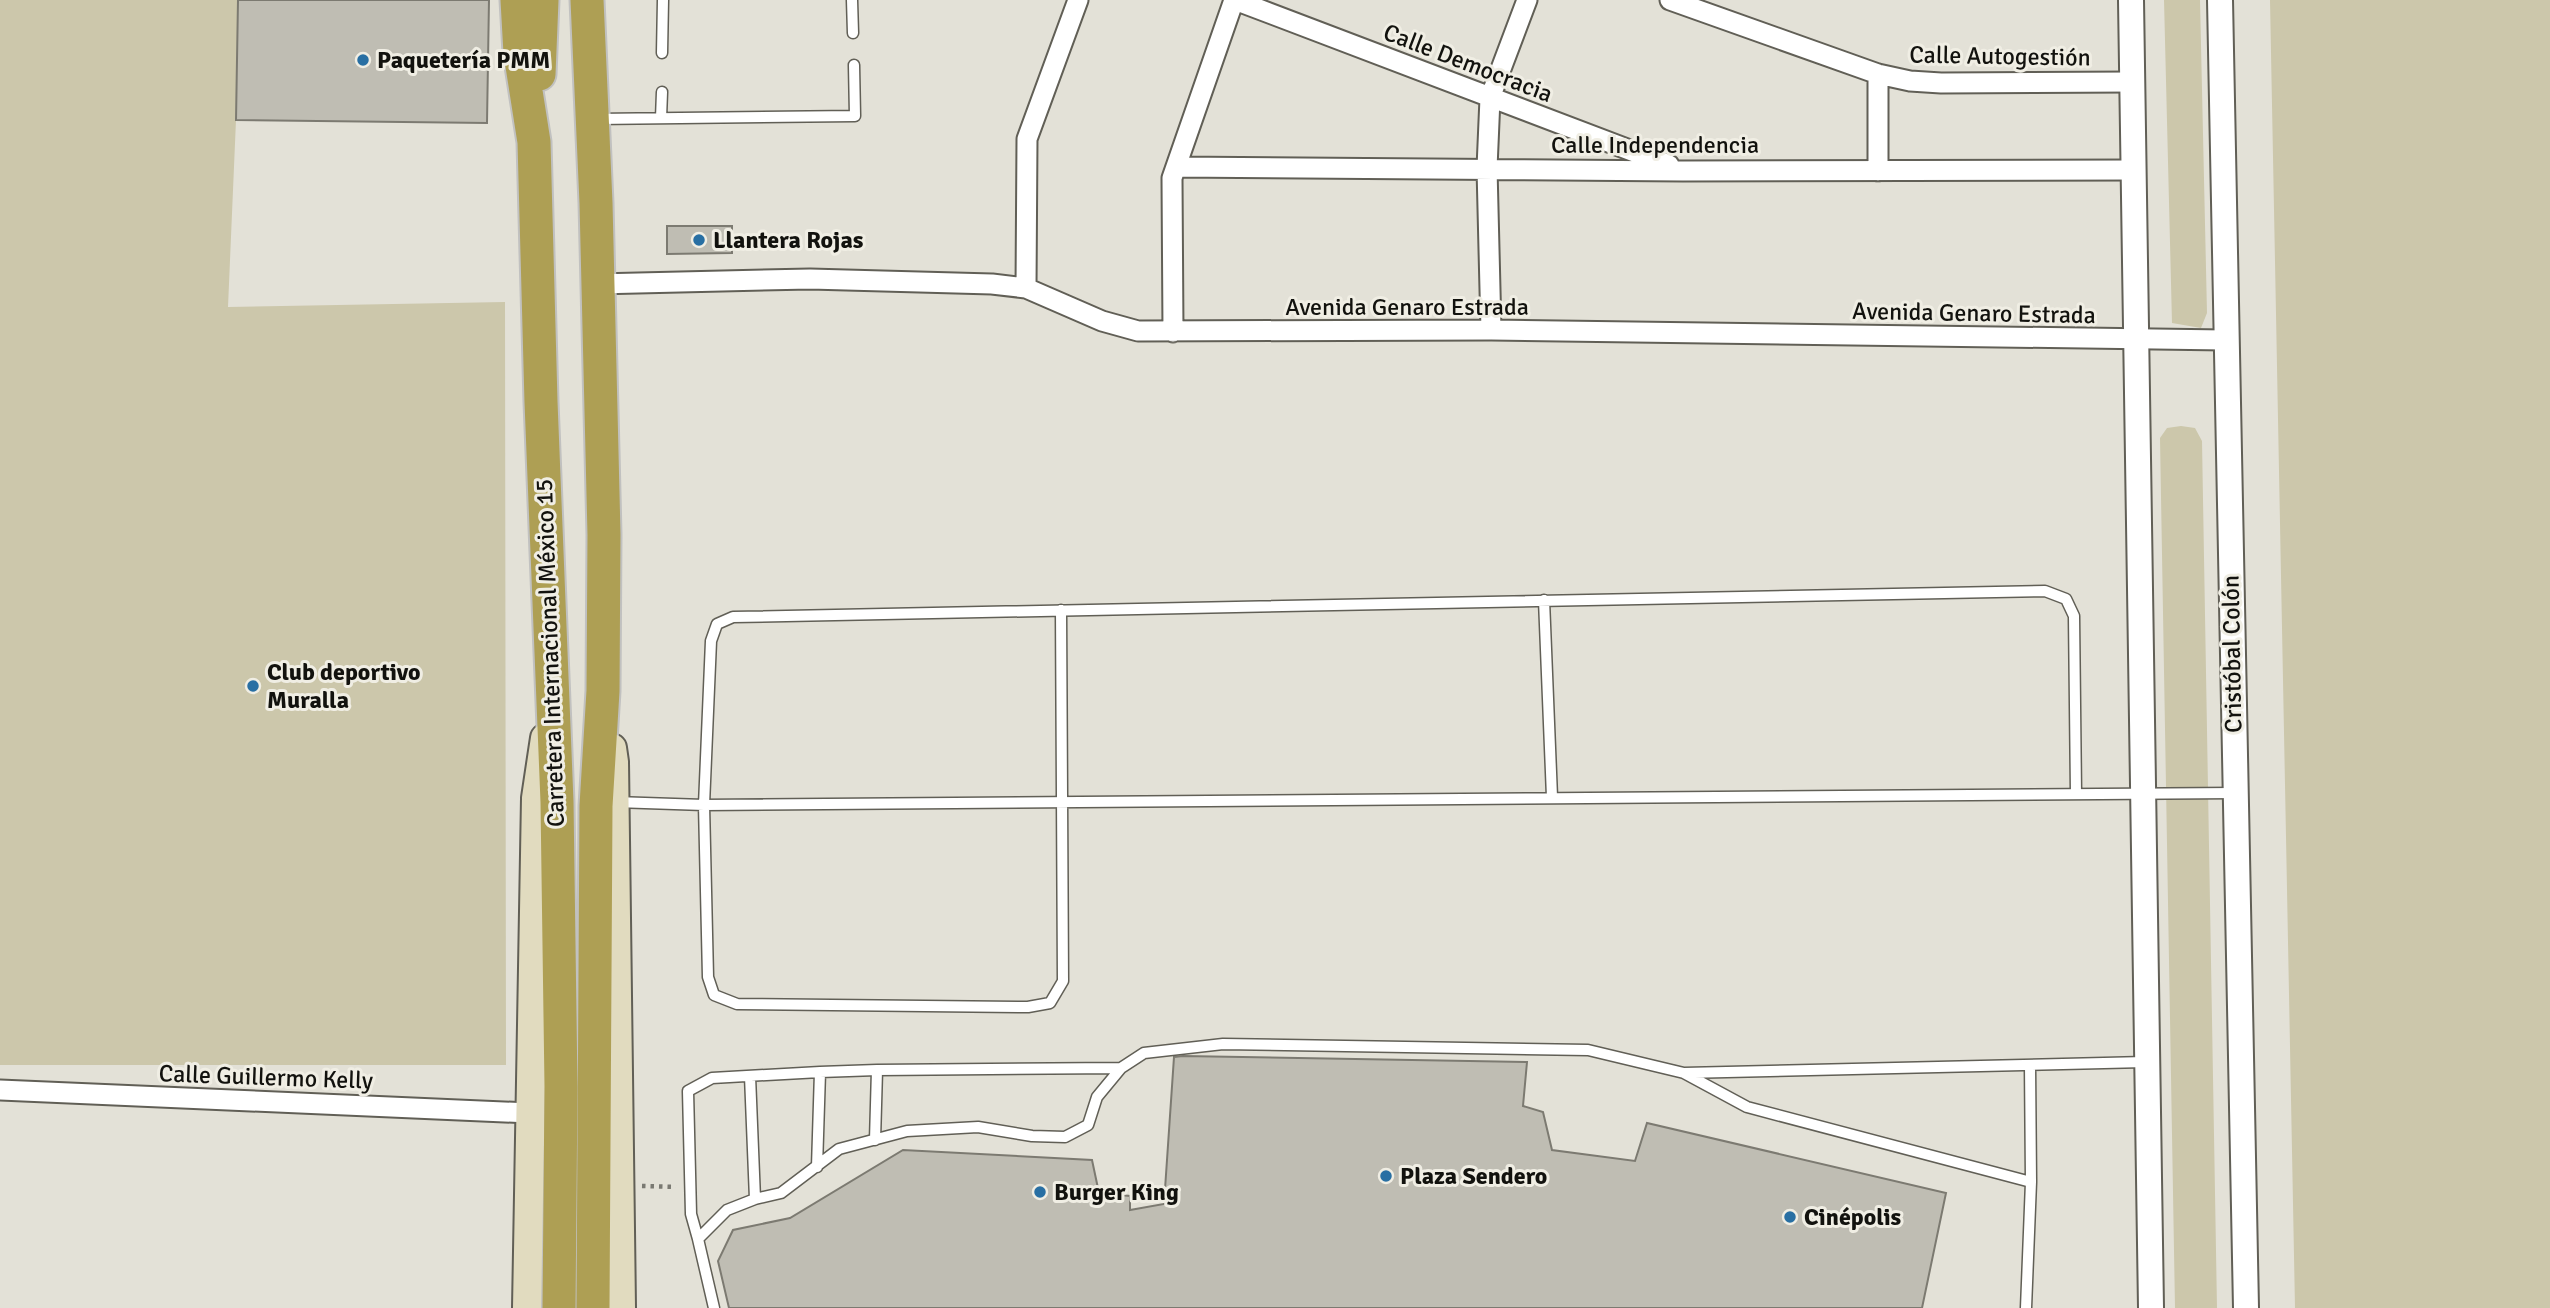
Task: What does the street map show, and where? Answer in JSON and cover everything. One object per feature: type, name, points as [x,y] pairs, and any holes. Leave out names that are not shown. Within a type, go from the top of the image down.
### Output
[{"type":"highway","name":"Carretera Internacional México 15","points":[[517,0],[520,53],[534,142],[551,694],[557,802],[561,1087],[559,1308]]},
{"type":"highway","points":[[534,142],[543,25],[542,0]]},
{"type":"highway","name":"Carretera Internacional México 15","points":[[587,0],[596,203],[604,535],[603,691],[596,806],[593,1308]]},
{"type":"main road","points":[[603,691],[614,762],[621,1308]]},
{"type":"main road","points":[[527,1308],[536,798],[551,694]]},
{"type":"street","points":[[1026,288],[1027,139],[1078,0]]},
{"type":"street","points":[[1173,332],[1172,178],[1235,0]]},
{"type":"street","name":"Calle Democracia","points":[[1235,0],[1683,171]]},
{"type":"street","points":[[1491,330],[1488,168],[1490,98],[1527,0]]},
{"type":"street","name":"Calle Autogestión","points":[[1670,0],[1878,74],[1910,81],[2132,82]]},
{"type":"street","points":[[2131,0],[2133,340],[2151,1308]]},
{"type":"street","name":"Cristóbal Colón","points":[[2220,0],[2246,1308]]},
{"type":"street","points":[[1878,74],[1878,171]]},
{"type":"street","name":"Calle Independencia","points":[[1176,167],[1683,171],[2134,170]]},
{"type":"street","name":"Avenida Genaro Estrada","points":[[596,284],[810,279],[992,284],[1026,288],[1102,321],[1138,331],[1491,330],[2225,340]]},
{"type":"street","name":"Calle Guillermo Kelly","points":[[0,1090],[529,1113]]},
{"type":"lane","points":[[662,53],[663,0]]},
{"type":"lane","points":[[852,0],[853,33]]},
{"type":"lane","points":[[592,119],[855,116],[854,65]]},
{"type":"lane","points":[[661,118],[662,92]]},
{"type":"lane","points":[[1061,610],[1063,981],[1050,1003],[1028,1007],[737,1004],[714,995],[708,977],[704,805],[711,641],[717,624],[733,617],[1061,610],[1544,600],[2045,591],[2066,598],[2074,616],[2076,794]]},
{"type":"lane","points":[[1544,600],[1552,797]]},
{"type":"lane","points":[[614,802],[704,805],[2235,793]]},
{"type":"lane","points":[[698,1239],[727,1210],[780,1193],[839,1149],[907,1131],[978,1127],[1032,1136],[1065,1137],[1088,1125],[1097,1097],[1121,1068],[1144,1054],[1223,1044],[1588,1050],[1684,1073],[2147,1062]]},
{"type":"lane","points":[[2026,1308],[2031,1182],[2031,1065]]},
{"type":"lane","points":[[714,1308],[691,1214],[688,1091],[712,1078],[820,1072],[1121,1068]]},
{"type":"lane","points":[[875,1140],[877,1070]]},
{"type":"lane","points":[[817,1167],[820,1072]]},
{"type":"lane","points":[[1684,1073],[1747,1107],[2031,1182]]},
{"type":"lane","points":[[750,1076],[755,1199]]},
{"type":"path","points":[[619,1185],[690,1188]]},
{"type":"shaded area","name":"Club deportivo Muralla","points":[[0,0],[238,0],[228,307],[505,302],[506,1065],[0,1065]]},
{"type":"shaded area","points":[[2164,0],[2200,0],[2207,313],[2201,328],[2172,323]]},
{"type":"shaded area","points":[[2270,0],[2550,0],[2550,1308],[2295,1308]]},
{"type":"shaded area","points":[[2167,428],[2195,428],[2202,441],[2217,1308],[2175,1308],[2160,438]]},
{"type":"building","name":"Paquetería PMM","points":[[238,0],[489,0],[487,123],[236,120]]},
{"type":"building","name":"Llantera Rojas","points":[[667,226],[732,226],[732,253],[667,254]]},
{"type":"building","name":"Plaza Sendero","points":[[1174,1057],[1527,1062],[1523,1106],[1543,1112],[1552,1150],[1635,1161],[1647,1123],[1946,1193],[1922,1308],[729,1308],[718,1261],[733,1230],[790,1218],[903,1150],[1092,1160],[1099,1193],[1130,1196],[1130,1210],[1164,1204]]},
{"type":"place","name":"Paquetería PMM","points":[[363,60]]},
{"type":"place","name":"Llantera Rojas","points":[[699,240]]},
{"type":"place","name":"Club deportivo Muralla","points":[[253,686]]},
{"type":"place","name":"Plaza Sendero","points":[[1386,1176]]},
{"type":"place","name":"Burger King","points":[[1040,1192]]},
{"type":"place","name":"Cinépolis","points":[[1790,1217]]}]
